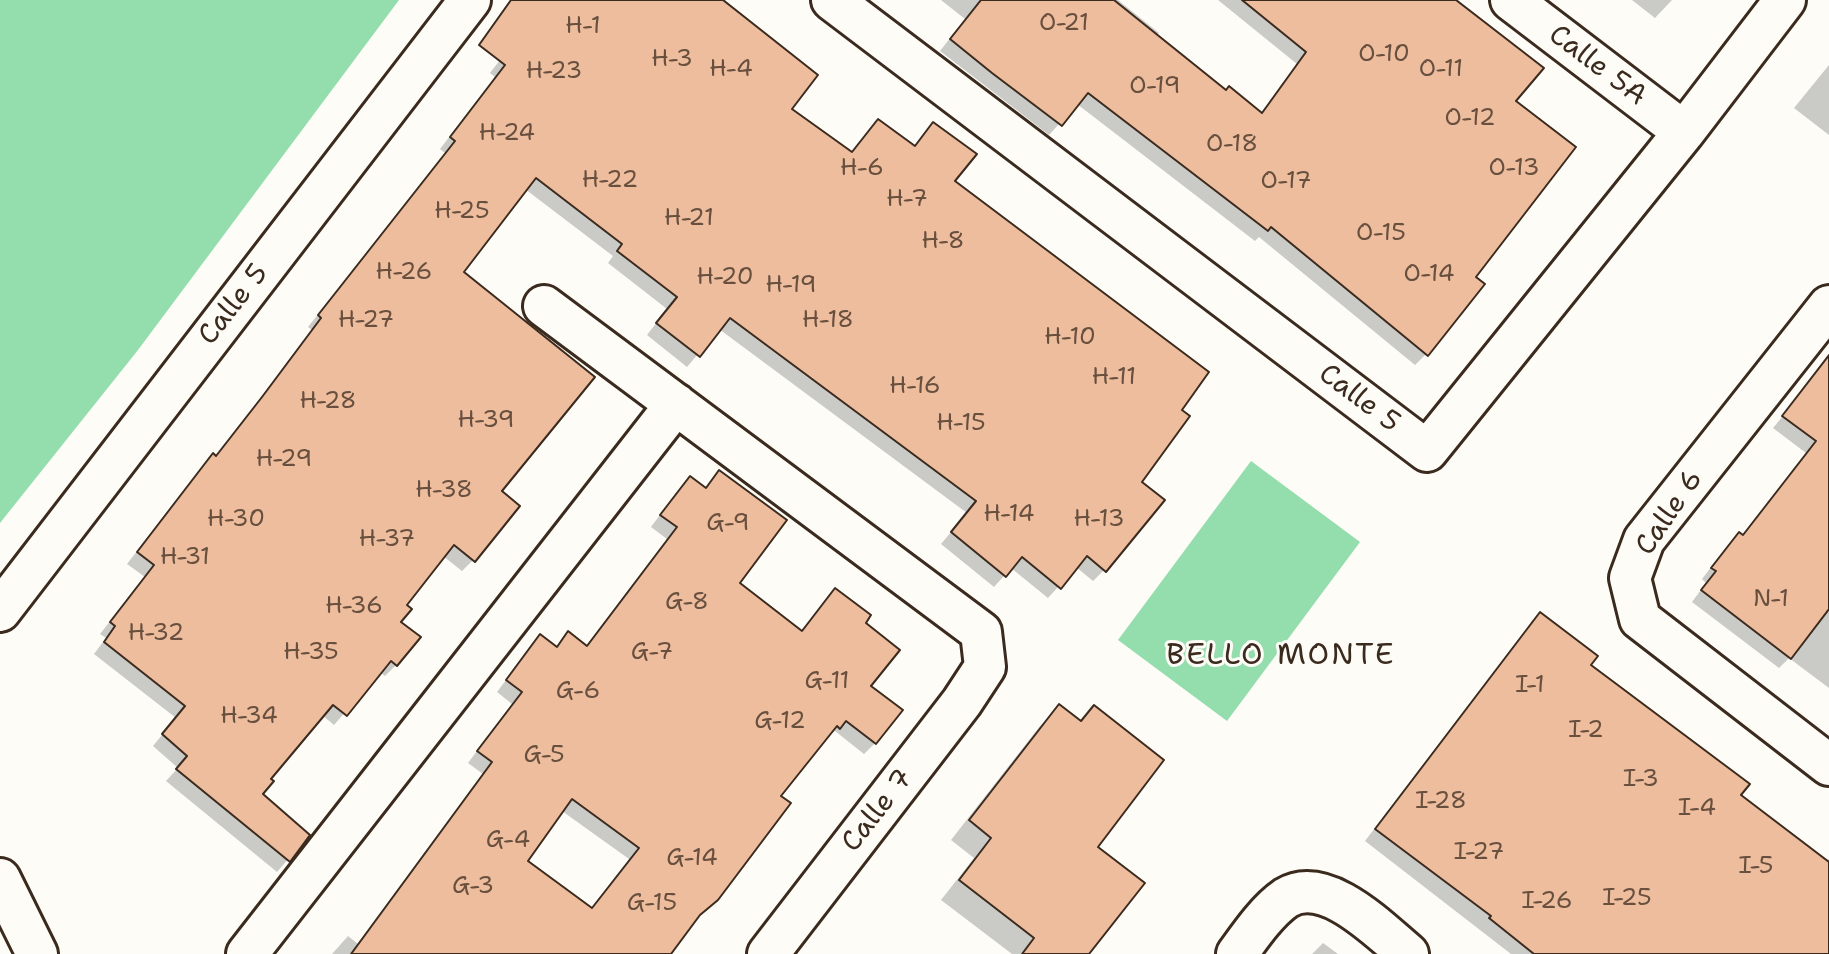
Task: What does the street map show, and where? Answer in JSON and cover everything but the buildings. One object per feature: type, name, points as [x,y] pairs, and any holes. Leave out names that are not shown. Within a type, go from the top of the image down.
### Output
[{"type":"street","name":"Calle 5","points":[[0,611],[470,0]]},
{"type":"street","name":"Calle 5","points":[[832,0],[1427,451],[1684,132],[1785,0]]},
{"type":"street","name":"Calle 5A","points":[[1511,0],[1684,132]]},
{"type":"street","points":[[247,954],[676,404],[544,306]]},
{"type":"street","name":"Calle 6","points":[[1829,306],[1644,540],[1630,578],[1640,619],[1829,765]]},
{"type":"street","name":"Calle 7","points":[[676,404],[981,632],[985,667],[962,702],[768,954]]},
{"type":"street","points":[[0,879],[37,954]]},
{"type":"street","points":[[1237,954],[1287,898],[1313,892],[1347,904],[1408,954]]},
{"type":"green space","points":[[0,0],[399,0],[138,350],[0,523]]},
{"type":"green space","points":[[1251,461],[1360,542],[1227,721],[1118,640]]},
{"type":"district","name":"BELLO MONTE","points":[[1281,656]]}]
